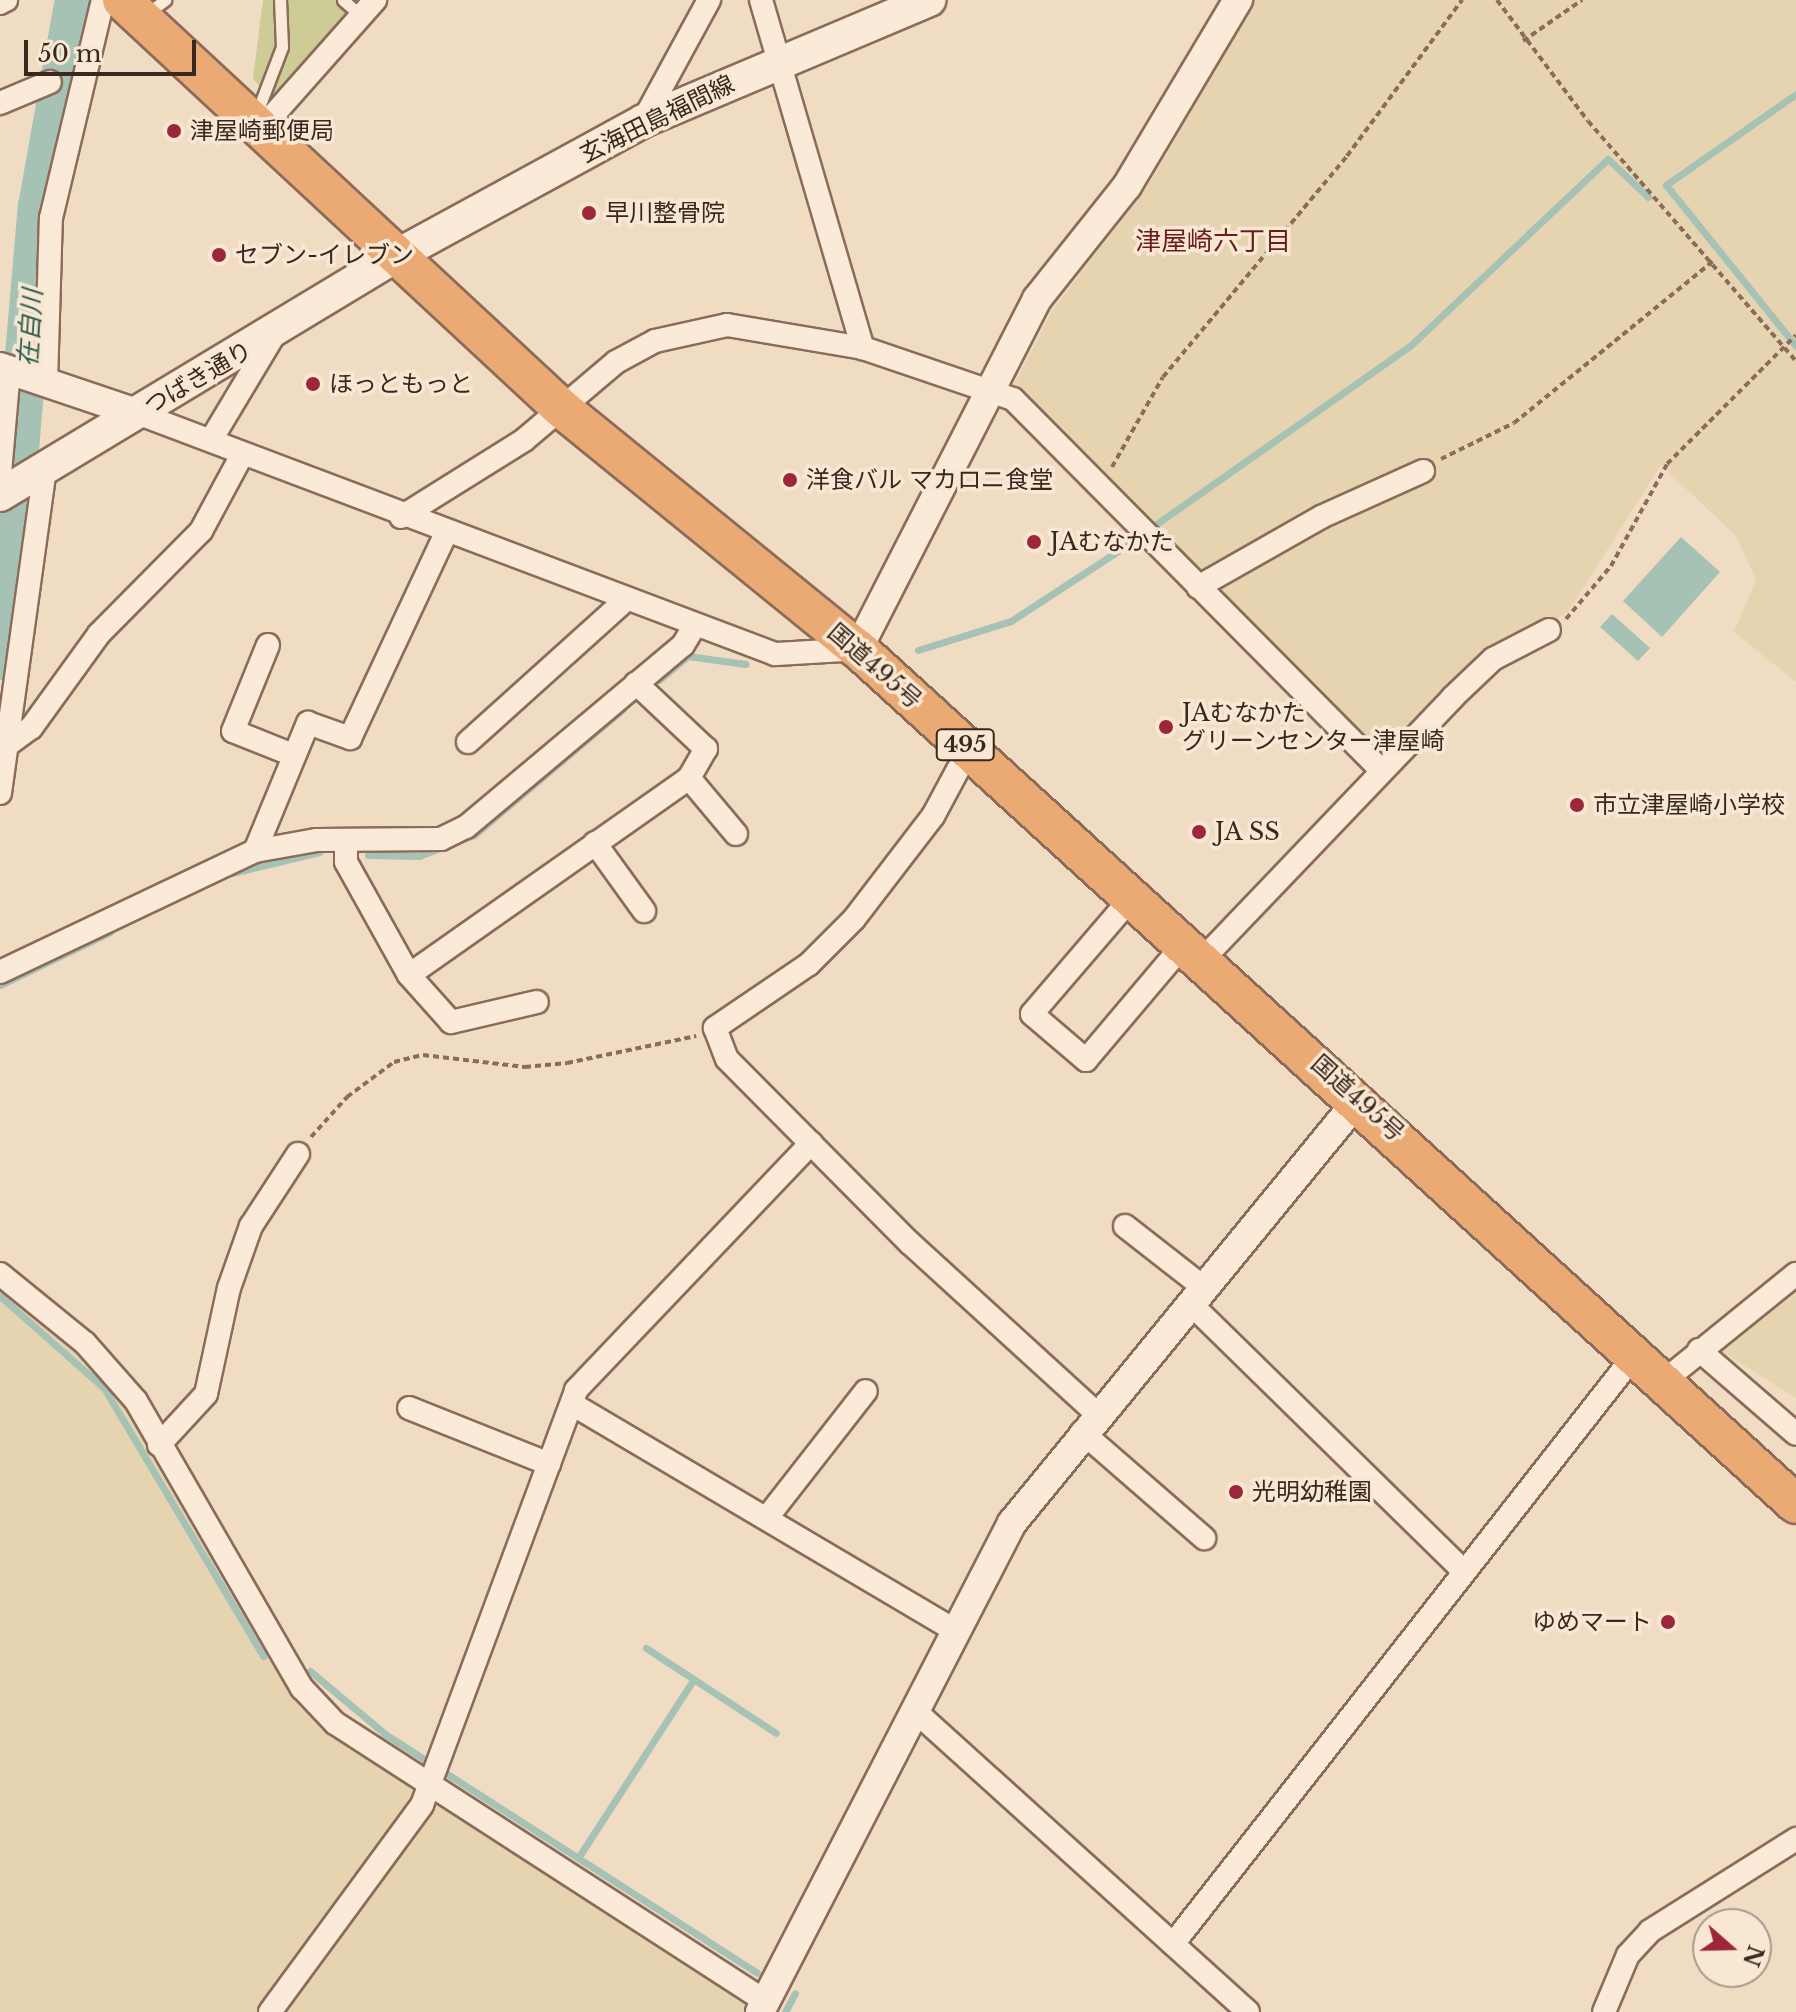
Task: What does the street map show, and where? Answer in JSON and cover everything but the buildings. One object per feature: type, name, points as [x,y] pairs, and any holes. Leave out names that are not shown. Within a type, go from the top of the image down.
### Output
[{"type":"highway","name":"国道495号","points":[[142,6],[256,126],[394,257],[561,408],[858,649],[1637,1352],[1796,1504]]},
{"type":"main road","name":"玄海田島福間線","points":[[394,257],[643,121],[929,0]]},
{"type":"main road","name":"つばき通り","points":[[17,481],[275,333],[394,257]]},
{"type":"street","points":[[0,3],[6,0]]},
{"type":"street","points":[[0,793],[10,743],[22,375],[51,218],[103,0]]},
{"type":"street","points":[[643,121],[709,0]]},
{"type":"street","points":[[761,0],[863,348]]},
{"type":"street","points":[[22,375],[211,440],[401,517],[627,599],[694,627],[775,654],[858,649],[1037,299],[1127,186],[1238,0]]},
{"type":"street","points":[[256,126],[359,5]]},
{"type":"street","points":[[0,103],[50,82]]},
{"type":"street","points":[[401,517],[561,408],[616,362],[688,330],[767,328],[863,348],[988,394],[1013,399],[1381,770]]},
{"type":"street","points":[[211,440],[275,333]]},
{"type":"street","points":[[10,743],[31,728],[99,634],[201,531],[242,455]]},
{"type":"street","points":[[1198,587],[1321,517],[1423,471]]},
{"type":"street","points":[[255,851],[308,723],[350,738],[446,533]]},
{"type":"street","points":[[468,742],[627,599]]},
{"type":"street","points":[[0,972],[255,851],[346,840],[403,843],[466,827],[636,683],[694,627]]},
{"type":"street","points":[[1133,896],[1032,1014],[1086,1060],[1493,659],[1549,630]]},
{"type":"street","points":[[268,645],[233,731],[293,755]]},
{"type":"street","points":[[409,975],[689,778],[706,749],[636,683]]},
{"type":"street","points":[[969,749],[933,816],[854,919],[809,964],[715,1028],[727,1059],[1204,1538]]},
{"type":"street","points":[[689,778],[736,834]]},
{"type":"street","points":[[346,840],[346,862],[409,975],[451,1022],[537,1002]]},
{"type":"street","points":[[595,843],[644,911]]},
{"type":"street","points":[[0,1274],[85,1343],[136,1401],[302,1688],[335,1723],[762,2007],[954,1630],[1012,1523],[1089,1422],[1359,1099]]},
{"type":"street","points":[[270,2012],[422,1805],[426,1786],[572,1404],[593,1371],[811,1143]]},
{"type":"street","points":[[159,1445],[206,1394],[229,1288],[251,1226],[298,1154]]},
{"type":"street","points":[[1125,1226],[1462,1569]]},
{"type":"street","points":[[1665,1380],[1796,1274]]},
{"type":"street","points":[[1699,1350],[1796,1434]]},
{"type":"street","points":[[1173,1944],[1462,1569],[1637,1352]]},
{"type":"street","points":[[769,1515],[866,1391]]},
{"type":"street","points":[[572,1404],[769,1515],[954,1630]]},
{"type":"street","points":[[409,1408],[549,1464]]},
{"type":"street","points":[[914,1710],[1248,2012]]},
{"type":"street","points":[[1604,2012],[1628,1955],[1650,1931],[1796,1839]]},
{"type":"lane","points":[[256,126],[282,47],[280,0]]},
{"type":"path","points":[[1104,492],[1119,443],[1163,377],[1347,156],[1462,0]]},
{"type":"path","points":[[1497,0],[1523,41],[1796,361]]},
{"type":"path","points":[[1523,41],[1582,0]]},
{"type":"path","points":[[1423,471],[1514,423],[1713,261]]},
{"type":"path","points":[[1549,630],[1590,596],[1667,464],[1782,345],[1796,335]]},
{"type":"path","points":[[298,1154],[347,1097],[394,1062],[423,1055],[525,1067],[567,1063],[715,1028]]},
{"type":"shaded area","points":[[263,0],[367,0],[274,101],[253,79]]},
{"type":"shaded area","points":[[1256,0],[1796,0],[1796,682],[1734,632],[1756,580],[1736,536],[1661,465],[1568,612],[1487,657],[1383,760],[1014,385],[1052,311],[1147,187]]},
{"type":"shaded area","points":[[1681,537],[1720,572],[1662,637],[1623,601]]},
{"type":"shaded area","points":[[1612,614],[1650,648],[1638,661],[1600,627]]},
{"type":"shaded area","points":[[1796,1284],[1796,1398],[1713,1346]]},
{"type":"shaded area","points":[[0,1288],[79,1352],[129,1411],[282,1679],[329,1728],[418,1788],[262,2012],[0,2012]]},
{"type":"shaded area","points":[[442,1804],[743,2000],[745,2012],[278,2012],[426,1810]]},
{"type":"waterway","name":"在自川","points":[[0,659],[39,207],[76,0]]},
{"type":"waterway","points":[[1796,94],[1666,185],[1796,346]]},
{"type":"waterway","points":[[1155,525],[1410,346],[1608,159],[1648,197]]},
{"type":"waterway","points":[[918,650],[1011,621],[1135,540]]},
{"type":"waterway","points":[[659,680],[688,656],[745,664]]},
{"type":"waterway","points":[[368,855],[419,856],[474,835],[623,709]]},
{"type":"waterway","points":[[232,873],[320,852]]},
{"type":"waterway","points":[[0,985],[110,932]]},
{"type":"waterway","points":[[0,1296],[104,1388],[263,1656]]},
{"type":"waterway","points":[[646,1648],[776,1733]]},
{"type":"waterway","points":[[310,1671],[385,1734],[757,1973]]},
{"type":"waterway","points":[[578,1858],[694,1679]]},
{"type":"waterway","points":[[785,2012],[795,1993]]},
{"type":"place","name":"津屋崎郵便局","points":[[174,131]]},
{"type":"place","name":"早川整骨院","points":[[589,213]]},
{"type":"place","name":"セブン-イレブン","points":[[219,255]]},
{"type":"place","name":"ほっともっと","points":[[313,384]]},
{"type":"place","name":"洋食バル マカロニ食堂","points":[[790,480]]},
{"type":"place","name":"JAむなかた","points":[[1034,542]]},
{"type":"place","name":"JAむなかた グリーンセンター津屋崎","points":[[1166,727]]},
{"type":"place","name":"市立津屋崎小学校","points":[[1577,805]]},
{"type":"place","name":"JA SS","points":[[1199,832]]},
{"type":"place","name":"光明幼稚園","points":[[1236,1492]]},
{"type":"place","name":"ゆめマート","points":[[1668,1622]]},
{"type":"district","name":"津屋崎六丁目","points":[[1213,242]]}]
